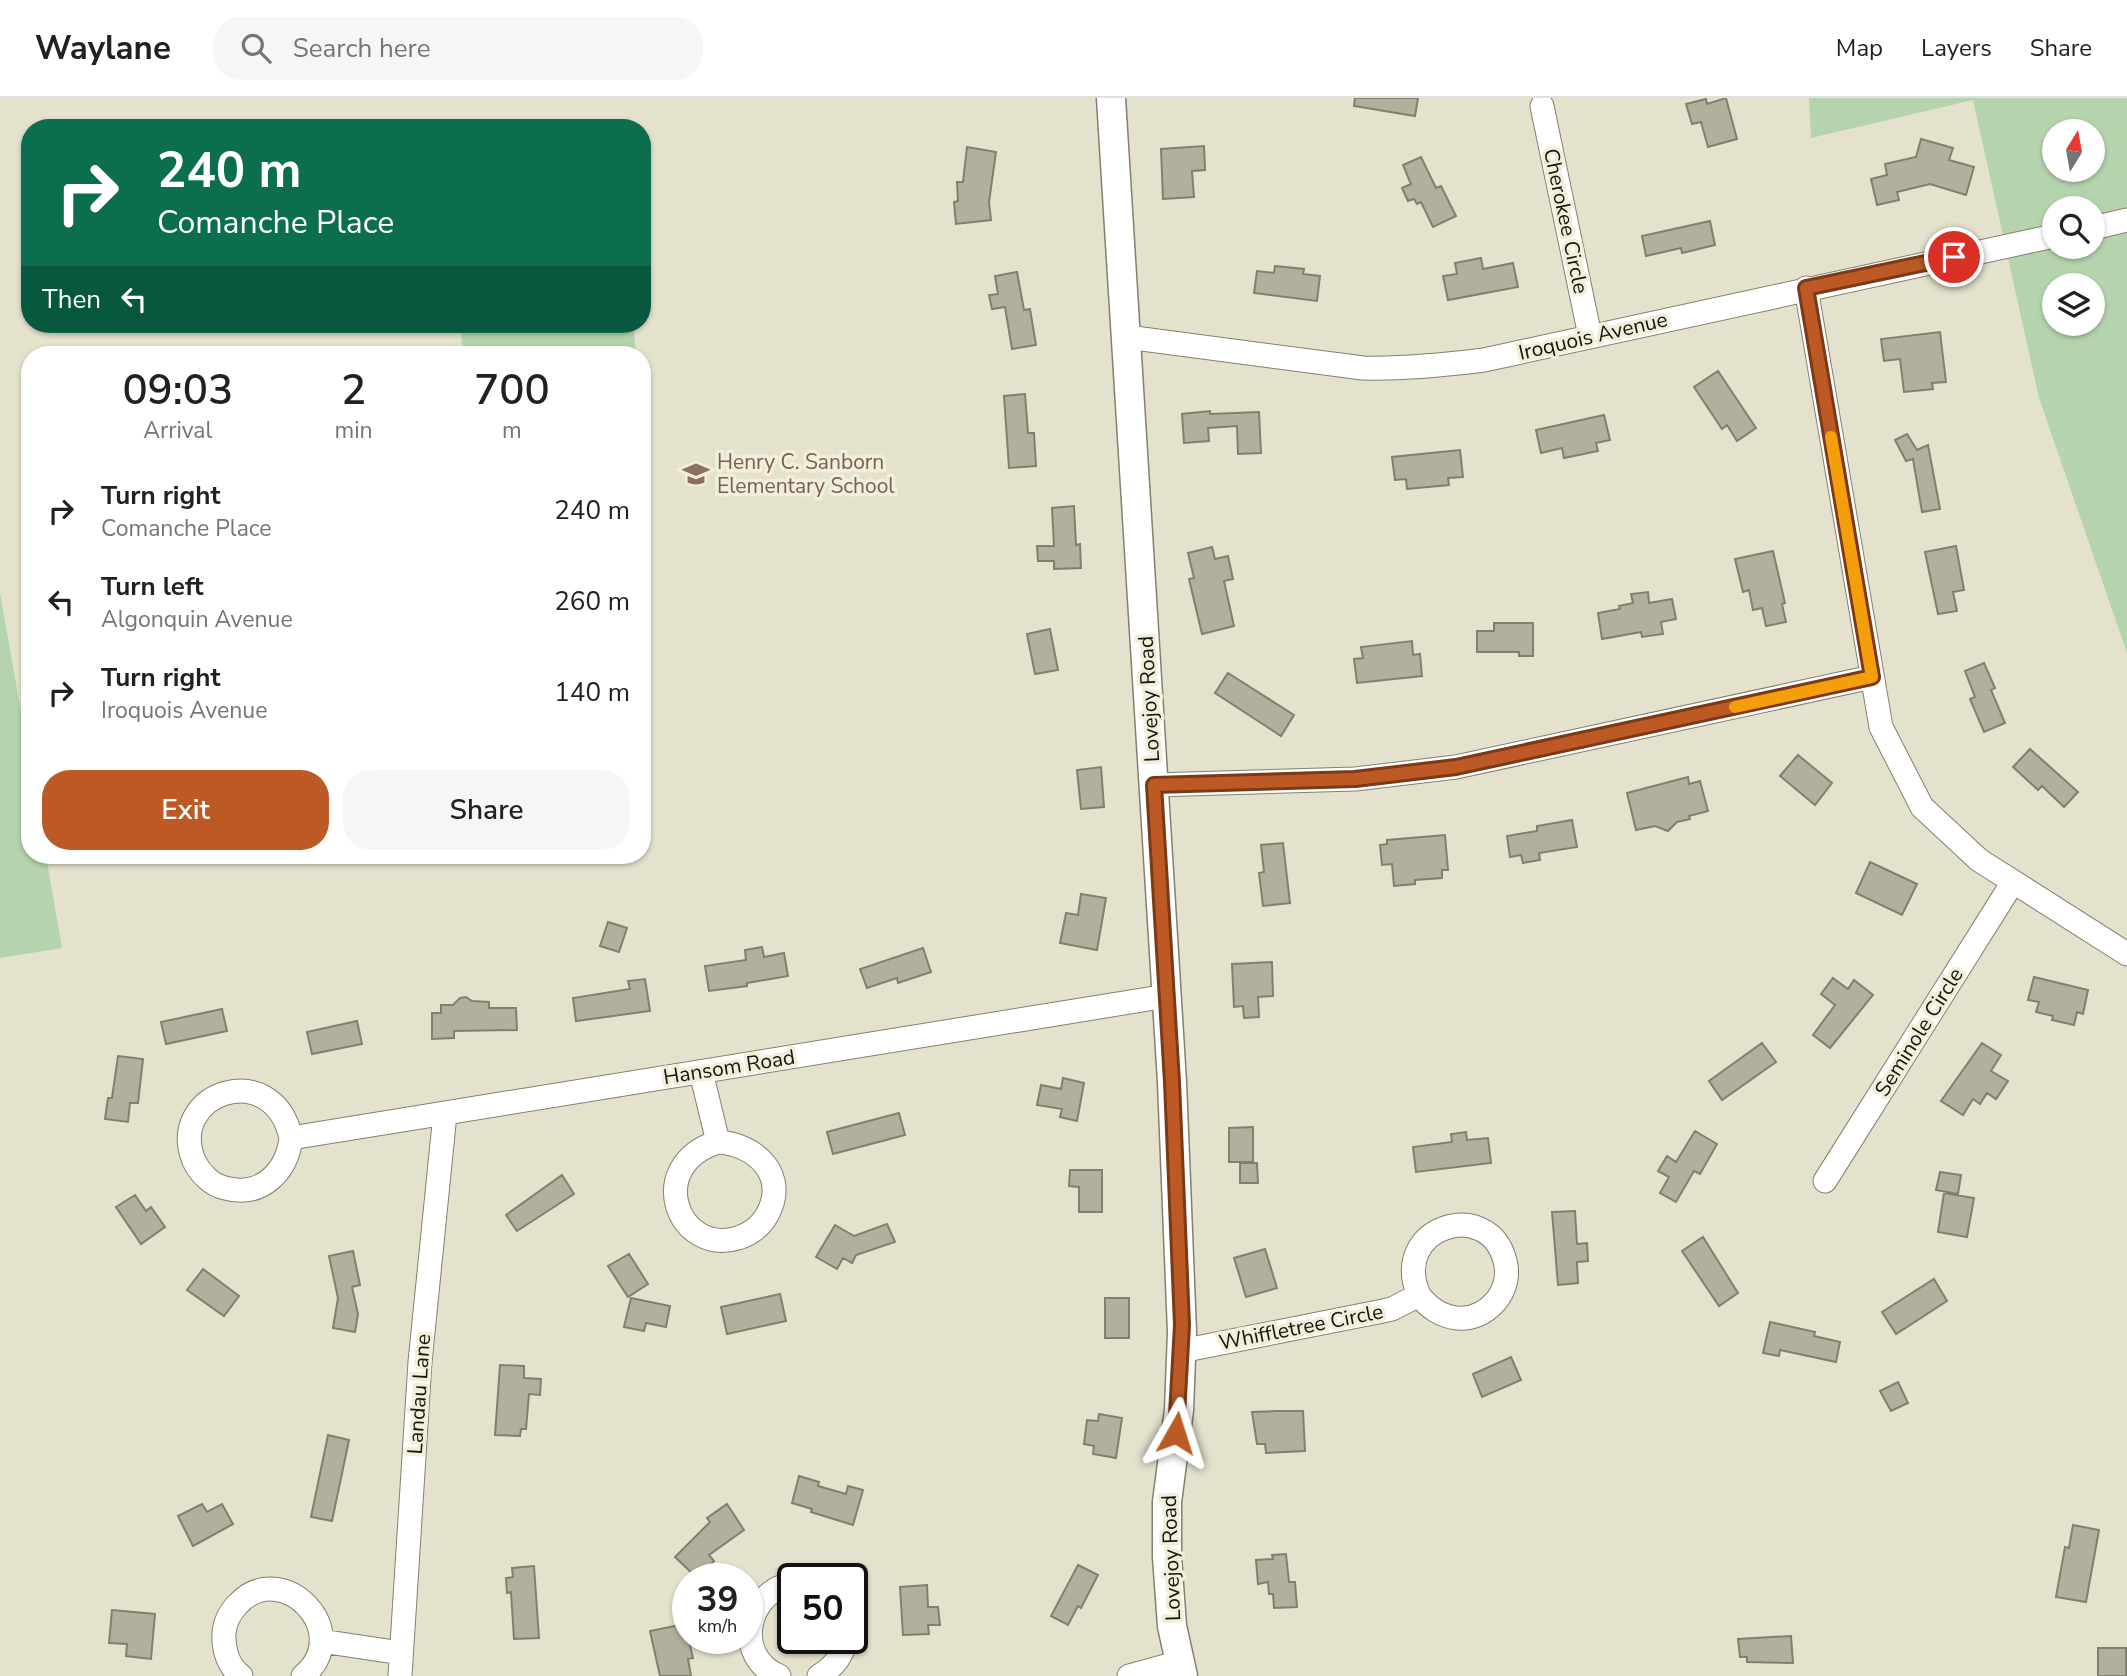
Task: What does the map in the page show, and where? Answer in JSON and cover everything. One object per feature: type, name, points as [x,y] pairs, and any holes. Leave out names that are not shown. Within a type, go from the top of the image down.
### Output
[{"type":"main road","name":"Lovejoy Road","points":[[1111,98],[1167,996],[1181,1351],[1179,1410],[1167,1502],[1167,1557],[1172,1626],[1181,1669]]},
{"type":"street","name":"Cherokee Circle","points":[[1542,106],[1590,336]]},
{"type":"street","points":[[2105,225],[2127,220]]},
{"type":"street","name":"Iroquois Avenue","points":[[1127,337],[1363,368],[1400,369],[1484,360],[2042,239]]},
{"type":"street","points":[[1806,288],[1881,727],[1922,807],[1979,860],[2127,954]]},
{"type":"street","points":[[1154,785],[1355,779],[1456,767],[1872,677]]},
{"type":"street","name":"Seminole Circle","points":[[1825,1181],[2013,882]]},
{"type":"street","name":"Hansom Road","points":[[291,1138],[1167,996]]},
{"type":"street","points":[[701,1072],[718,1142]]},
{"type":"street","points":[[233,1090],[250,1091],[266,1097],[278,1108],[287,1122],[291,1138],[289,1155],[282,1170],[270,1182],[255,1189],[238,1191],[222,1188],[208,1180],[197,1167],[190,1151],[194,1119],[204,1105],[217,1095],[233,1090]]},
{"type":"street","name":"Landau Lane","points":[[400,1676],[420,1362],[444,1114]]},
{"type":"street","points":[[718,1142],[748,1148],[760,1157],[769,1170],[773,1185],[773,1200],[768,1214],[758,1227],[746,1236],[729,1240],[712,1239],[697,1232],[684,1220],[676,1197],[678,1172],[688,1158],[701,1147],[718,1142]]},
{"type":"street","points":[[1467,1225],[1485,1232],[1499,1245],[1507,1276],[1500,1297],[1484,1312],[1464,1318],[1443,1316],[1419,1295],[1413,1276],[1415,1258],[1424,1241],[1439,1230],[1467,1225]]},
{"type":"street","name":"Whiffletree Circle","points":[[1181,1351],[1392,1309],[1419,1295]]},
{"type":"street","points":[[242,1676],[228,1660],[223,1644],[224,1629],[230,1614],[240,1601],[254,1593],[270,1590],[286,1592],[301,1599],[312,1610],[319,1625],[321,1640],[318,1656],[303,1676]]},
{"type":"street","points":[[777,1590],[770,1592],[759,1604],[751,1618],[750,1634],[753,1649],[761,1663],[779,1676]]},
{"type":"street","points":[[321,1640],[401,1653]]},
{"type":"street","points":[[819,1676],[837,1661],[840,1654]]},
{"type":"street","points":[[1129,1676],[1181,1669]]},
{"type":"green space","points":[[1809,98],[2127,98],[2127,653],[2039,398],[1973,100],[1811,138]]},
{"type":"green space","points":[[461,333],[634,333],[635,346],[462,346]]},
{"type":"green space","points":[[0,593],[21,712],[21,864],[47,864],[62,948],[0,958]]},
{"type":"building","points":[[1355,98],[1418,98],[1415,116],[1354,106]]},
{"type":"building","points":[[1726,98],[1737,139],[1708,147],[1701,122],[1692,124],[1686,104],[1706,99],[1707,104]]},
{"type":"building","points":[[1921,139],[1953,148],[1949,160],[1974,167],[1966,195],[1930,184],[1897,192],[1899,200],[1877,205],[1871,179],[1887,175],[1885,164],[1916,157]]},
{"type":"building","points":[[1204,146],[1205,170],[1192,171],[1194,197],[1163,199],[1161,149]]},
{"type":"building","points":[[967,147],[996,152],[989,202],[991,220],[956,224],[954,202],[958,201],[957,182],[963,182]]},
{"type":"building","points":[[1421,157],[1436,188],[1441,186],[1456,216],[1433,227],[1421,202],[1417,204],[1414,199],[1408,201],[1402,188],[1411,184],[1403,165]]},
{"type":"building","points":[[1710,221],[1715,245],[1682,253],[1681,248],[1646,256],[1642,236]]},
{"type":"building","points":[[1481,258],[1483,269],[1513,263],[1518,287],[1448,300],[1443,276],[1457,274],[1455,263]]},
{"type":"building","points":[[1275,266],[1304,269],[1303,274],[1320,276],[1317,301],[1254,293],[1257,271],[1274,273]]},
{"type":"building","points":[[1017,272],[1024,310],[1030,309],[1036,345],[1012,349],[1005,307],[992,309],[989,295],[998,294],[995,276]]},
{"type":"building","points":[[1940,332],[1946,382],[1932,383],[1933,389],[1904,392],[1900,359],[1884,361],[1881,339]]},
{"type":"building","points":[[1718,371],[1756,428],[1737,441],[1727,425],[1722,429],[1694,387]]},
{"type":"building","points":[[1025,394],[1028,433],[1034,433],[1036,466],[1009,468],[1004,396]]},
{"type":"building","points":[[1210,411],[1210,414],[1259,412],[1261,453],[1238,454],[1237,426],[1208,428],[1209,441],[1184,443],[1182,414]]},
{"type":"building","points":[[1604,415],[1610,440],[1596,443],[1598,451],[1564,458],[1562,448],[1541,453],[1536,430]]},
{"type":"building","points":[[1907,434],[1917,450],[1928,445],[1940,509],[1922,512],[1913,459],[1906,461],[1895,440]]},
{"type":"building","points":[[1460,450],[1463,477],[1448,478],[1449,485],[1407,489],[1406,479],[1395,480],[1392,457]]},
{"type":"building","points":[[1074,506],[1076,545],[1080,544],[1081,568],[1054,569],[1054,561],[1038,561],[1037,546],[1054,546],[1052,508]]},
{"type":"building","points":[[1956,546],[1964,590],[1953,592],[1957,611],[1938,614],[1925,552]]},
{"type":"building","points":[[1212,547],[1215,559],[1228,556],[1233,579],[1224,581],[1234,626],[1202,634],[1189,579],[1194,578],[1188,553]]},
{"type":"building","points":[[1773,551],[1785,603],[1782,604],[1786,622],[1766,626],[1762,608],[1753,610],[1749,590],[1743,592],[1735,559]]},
{"type":"building","points":[[1648,592],[1649,603],[1672,599],[1676,619],[1661,622],[1663,634],[1642,637],[1641,632],[1602,639],[1598,613],[1620,609],[1619,606],[1633,603],[1631,594]]},
{"type":"building","points":[[1494,623],[1533,623],[1533,656],[1519,656],[1519,652],[1477,652],[1477,631],[1494,631]]},
{"type":"building","points":[[1050,629],[1058,670],[1035,674],[1027,634]]},
{"type":"building","points":[[1412,641],[1413,655],[1420,654],[1422,676],[1357,683],[1354,659],[1363,658],[1361,647]]},
{"type":"building","points":[[1984,663],[1995,688],[1991,690],[2005,723],[1984,732],[1970,699],[1975,697],[1965,671]]},
{"type":"building","points":[[1228,673],[1294,715],[1281,736],[1215,693]]},
{"type":"building","points":[[2030,749],[2078,792],[2064,807],[2042,786],[2038,790],[2013,767]]},
{"type":"building","points":[[1798,755],[1832,783],[1815,805],[1780,776]]},
{"type":"building","points":[[1101,767],[1104,807],[1081,809],[1077,770]]},
{"type":"building","points":[[1688,777],[1689,784],[1700,781],[1708,811],[1677,822],[1668,831],[1655,826],[1636,830],[1627,793]]},
{"type":"building","points":[[1572,820],[1577,847],[1539,853],[1540,860],[1523,863],[1521,855],[1510,857],[1507,836],[1537,831],[1537,826]]},
{"type":"building","points":[[1445,835],[1448,870],[1442,870],[1442,878],[1415,880],[1415,884],[1394,886],[1392,864],[1382,865],[1380,845],[1387,844],[1387,840]]},
{"type":"building","points":[[1283,843],[1290,903],[1263,906],[1259,873],[1264,872],[1261,845]]},
{"type":"building","points":[[1870,862],[1917,884],[1902,915],[1856,893]]},
{"type":"building","points":[[1081,894],[1106,898],[1097,950],[1060,943],[1066,913],[1078,915]]},
{"type":"building","points":[[608,922],[627,928],[619,952],[600,946]]},
{"type":"building","points":[[762,947],[764,957],[784,953],[788,976],[747,983],[747,986],[709,991],[705,966],[746,960],[745,950]]},
{"type":"building","points":[[923,948],[931,972],[898,983],[897,978],[867,988],[860,969]]},
{"type":"building","points":[[1272,962],[1273,996],[1258,997],[1259,1017],[1244,1018],[1243,1006],[1234,1007],[1232,964]]},
{"type":"building","points":[[2034,977],[2088,990],[2083,1014],[2077,1012],[2074,1025],[2052,1020],[2053,1016],[2036,1012],[2039,1002],[2028,1000]]},
{"type":"building","points":[[1833,978],[1848,989],[1854,980],[1873,995],[1830,1048],[1813,1035],[1835,1005],[1821,994]]},
{"type":"building","points":[[645,979],[650,1011],[576,1021],[573,998],[630,989],[628,981]]},
{"type":"building","points":[[466,997],[472,1001],[489,1002],[489,1008],[516,1008],[517,1030],[454,1031],[454,1038],[432,1039],[432,1013],[441,1013],[441,1005],[453,1005],[460,998]]},
{"type":"building","points":[[222,1009],[227,1031],[166,1044],[161,1022]]},
{"type":"building","points":[[357,1021],[362,1044],[312,1054],[307,1032]]},
{"type":"building","points":[[1762,1043],[1776,1062],[1722,1100],[1709,1081]]},
{"type":"building","points":[[1982,1043],[2001,1055],[1991,1071],[2008,1081],[1996,1099],[1987,1093],[1980,1104],[1973,1099],[1963,1115],[1941,1101]]},
{"type":"building","points":[[118,1056],[143,1059],[138,1103],[130,1103],[128,1122],[105,1119],[108,1098],[112,1098]]},
{"type":"building","points":[[1063,1078],[1084,1083],[1077,1121],[1060,1117],[1062,1109],[1037,1105],[1041,1085],[1061,1089]]},
{"type":"building","points":[[899,1113],[905,1135],[833,1154],[827,1132]]},
{"type":"building","points":[[1253,1127],[1253,1162],[1229,1162],[1229,1128]]},
{"type":"building","points":[[1695,1131],[1717,1144],[1700,1174],[1694,1171],[1676,1202],[1660,1193],[1669,1177],[1658,1171],[1667,1156],[1676,1162]]},
{"type":"building","points":[[1466,1132],[1467,1140],[1488,1138],[1491,1163],[1416,1172],[1413,1147],[1452,1142],[1451,1134]]},
{"type":"building","points":[[1240,1163],[1257,1163],[1258,1183],[1240,1183]]},
{"type":"building","points":[[1070,1170],[1102,1170],[1102,1212],[1079,1212],[1079,1187],[1069,1186]]},
{"type":"building","points":[[1940,1172],[1961,1175],[1958,1194],[1936,1190]]},
{"type":"building","points":[[562,1175],[574,1194],[517,1231],[506,1215]]},
{"type":"building","points":[[1944,1193],[1974,1198],[1967,1237],[1938,1232]]},
{"type":"building","points":[[135,1195],[146,1211],[151,1207],[165,1227],[141,1244],[116,1207]]},
{"type":"building","points":[[1575,1211],[1577,1244],[1587,1243],[1588,1261],[1577,1262],[1578,1283],[1558,1285],[1552,1212]]},
{"type":"building","points":[[887,1224],[895,1242],[856,1255],[852,1263],[843,1258],[837,1269],[816,1257],[835,1225],[854,1236]]},
{"type":"building","points":[[1703,1237],[1738,1293],[1719,1306],[1682,1251]]},
{"type":"building","points":[[1265,1249],[1277,1288],[1246,1297],[1234,1258]]},
{"type":"building","points":[[353,1251],[360,1285],[352,1287],[358,1314],[355,1332],[333,1328],[338,1298],[329,1256]]},
{"type":"building","points":[[629,1254],[648,1284],[628,1297],[608,1266]]},
{"type":"building","points":[[203,1269],[239,1296],[224,1316],[187,1290]]},
{"type":"building","points":[[1934,1279],[1947,1301],[1896,1334],[1882,1312]]},
{"type":"building","points":[[780,1294],[786,1321],[727,1334],[721,1307]]},
{"type":"building","points":[[631,1298],[670,1306],[666,1327],[646,1323],[644,1331],[624,1327]]},
{"type":"building","points":[[1105,1298],[1129,1298],[1129,1338],[1105,1338]]},
{"type":"building","points":[[1770,1322],[1815,1332],[1814,1336],[1840,1342],[1836,1362],[1780,1350],[1779,1356],[1763,1353]]},
{"type":"building","points":[[1511,1357],[1521,1380],[1482,1397],[1473,1374]]},
{"type":"building","points":[[500,1365],[524,1366],[524,1378],[541,1379],[540,1395],[529,1394],[526,1429],[521,1429],[520,1436],[495,1435]]},
{"type":"building","points":[[1898,1382],[1908,1403],[1891,1411],[1880,1391]]},
{"type":"building","points":[[1303,1411],[1305,1451],[1266,1453],[1265,1444],[1257,1444],[1252,1412]]},
{"type":"building","points":[[1099,1414],[1122,1418],[1116,1458],[1093,1454],[1094,1446],[1084,1444],[1087,1420],[1098,1421]]},
{"type":"building","points":[[328,1435],[349,1440],[332,1521],[311,1517]]},
{"type":"building","points":[[799,1476],[819,1482],[818,1486],[846,1494],[848,1486],[863,1490],[853,1525],[792,1503]]},
{"type":"building","points":[[202,1504],[207,1512],[222,1504],[233,1524],[193,1546],[178,1516]]},
{"type":"building","points":[[727,1504],[744,1530],[709,1555],[714,1561],[712,1563],[681,1563],[675,1557],[710,1522],[707,1518]]},
{"type":"building","points":[[2073,1525],[2099,1530],[2086,1602],[2056,1597],[2065,1547],[2069,1548]]},
{"type":"building","points":[[1286,1554],[1289,1582],[1295,1582],[1297,1607],[1274,1608],[1273,1594],[1269,1594],[1268,1582],[1258,1584],[1256,1560],[1273,1559],[1272,1555]]},
{"type":"building","points":[[1078,1565],[1098,1575],[1081,1608],[1078,1606],[1068,1625],[1051,1616]]},
{"type":"building","points":[[534,1566],[539,1638],[514,1639],[511,1592],[507,1593],[506,1578],[513,1577],[512,1568]]},
{"type":"building","points":[[927,1585],[928,1607],[938,1607],[940,1625],[928,1625],[929,1634],[903,1635],[900,1587]]},
{"type":"building","points":[[112,1610],[155,1614],[151,1659],[126,1656],[127,1644],[109,1643]]},
{"type":"building","points":[[672,1627],[672,1654],[692,1654],[693,1658],[688,1659],[691,1676],[660,1676],[650,1631]]},
{"type":"building","points":[[1791,1636],[1793,1663],[1747,1662],[1747,1657],[1740,1657],[1738,1639]]},
{"type":"building","points":[[2098,1648],[2126,1648],[2126,1676],[2098,1676]]},
{"type":"slow traffic","points":[[1735,707],[1872,677],[1831,437]]},
{"type":"place","name":"Henry C. Sanborn Elementary School","points":[[696,474]]},
{"type":"route","points":[[1176,1433],[1182,1325],[1172,1082],[1154,785],[1355,779],[1456,767],[1872,677],[1806,288],[1954,257]]}]
